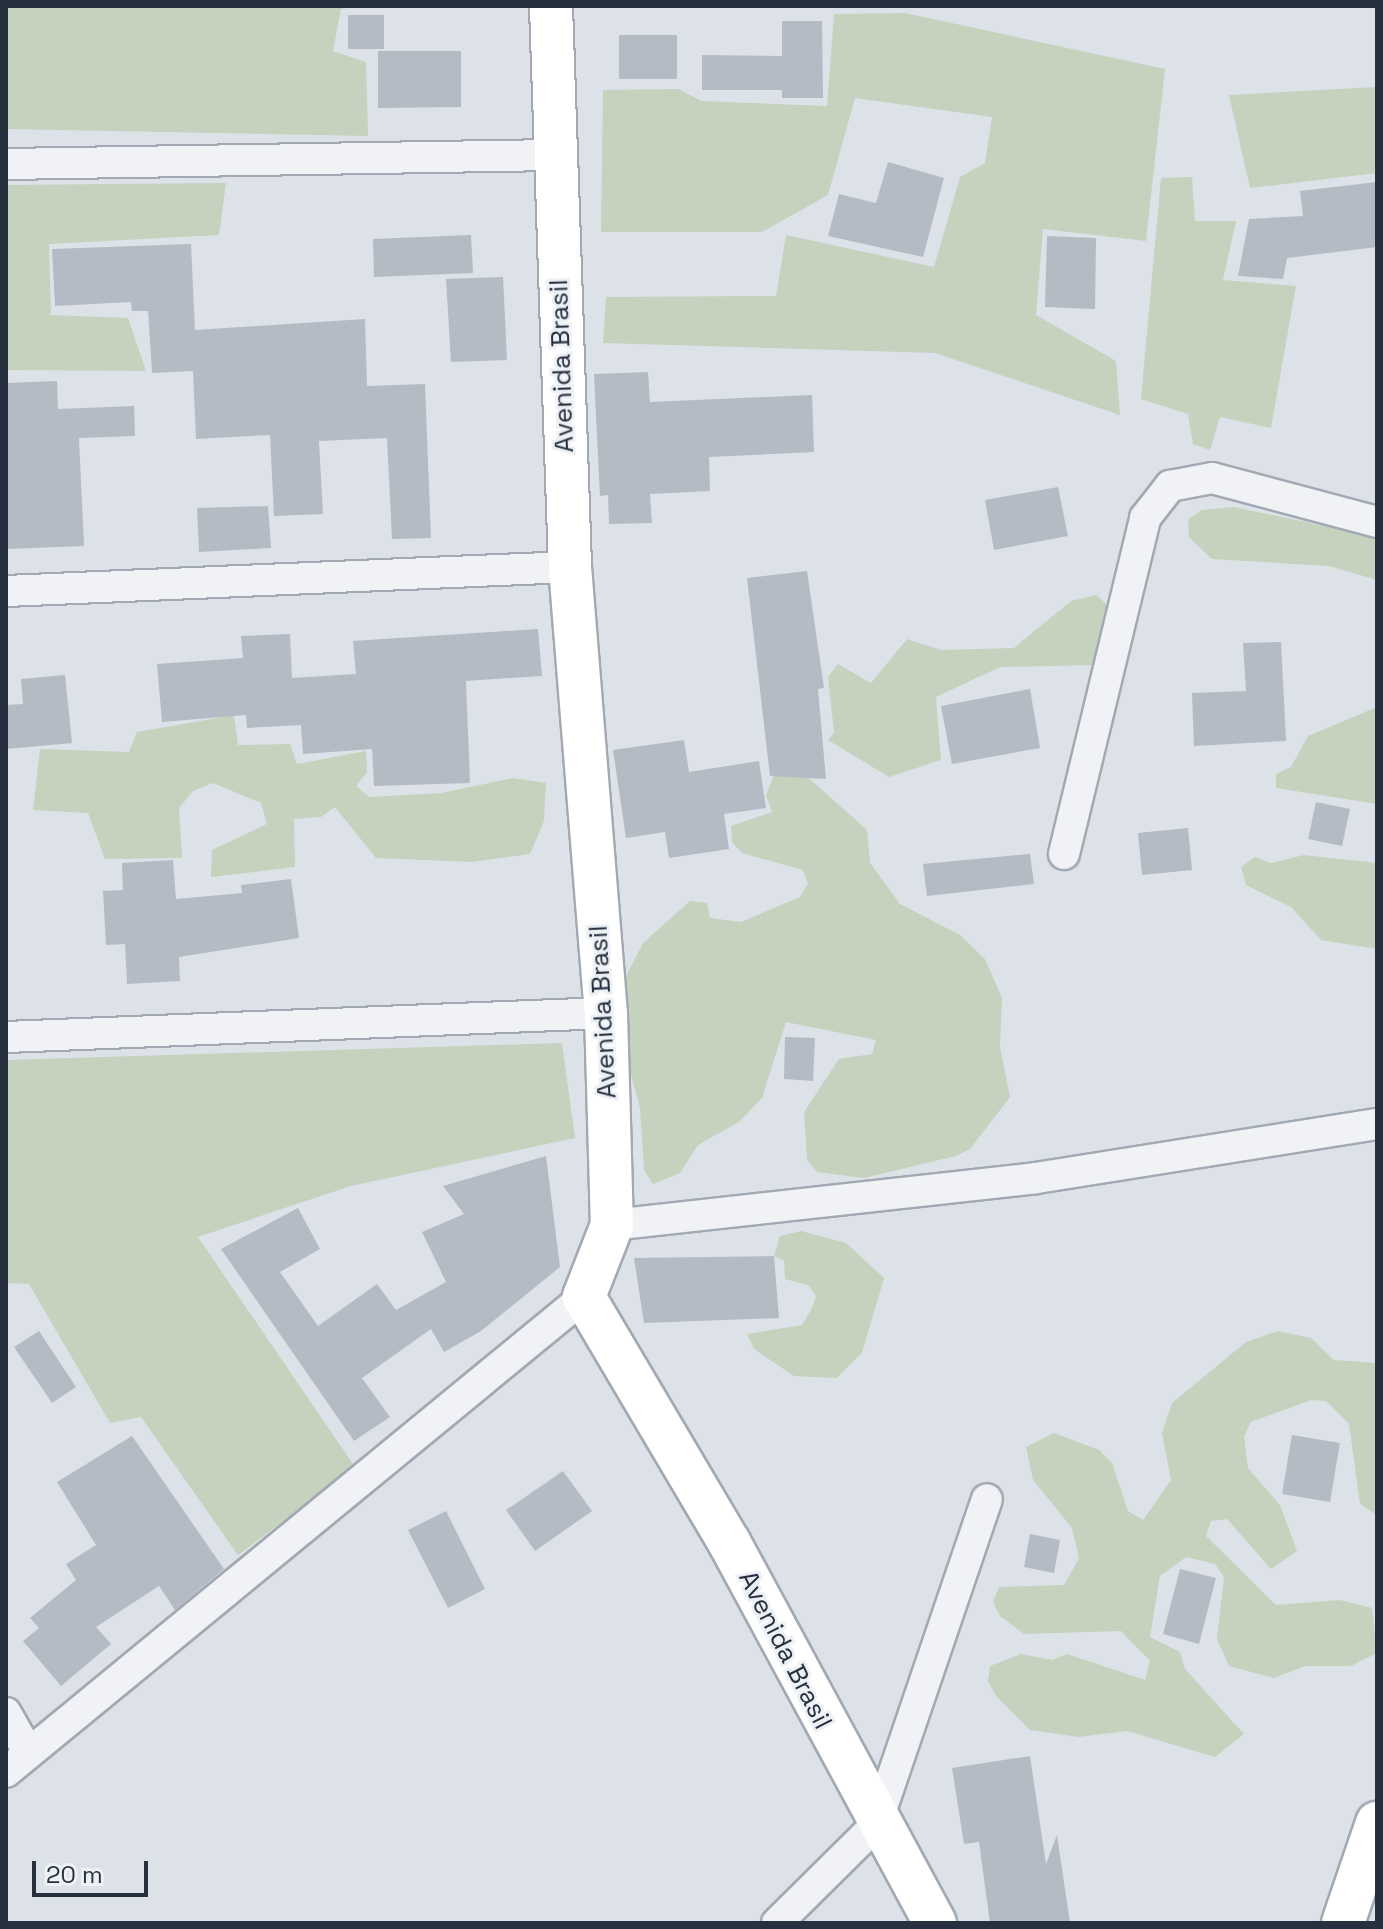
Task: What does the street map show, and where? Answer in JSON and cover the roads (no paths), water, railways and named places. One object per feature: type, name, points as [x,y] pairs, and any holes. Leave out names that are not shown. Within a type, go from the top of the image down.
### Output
[{"type":"street","name":"Avenida Brasil","points":[[551,6],[553,155],[570,567],[606,1013],[612,1225],[584,1297],[729,1542],[876,1825],[935,1923]]},
{"type":"street","points":[[6,164],[553,155]]},
{"type":"street","points":[[1064,854],[1145,518],[1170,486],[1212,478],[1377,522]]},
{"type":"street","points":[[6,591],[570,567]]},
{"type":"street","points":[[6,1037],[606,1013]]},
{"type":"street","points":[[612,1225],[1036,1178],[1377,1124]]},
{"type":"street","points":[[6,1772],[584,1297]]},
{"type":"street","points":[[777,1923],[876,1825],[987,1499]]},
{"type":"street","points":[[6,1713],[28,1752]]},
{"type":"street","points":[[1343,1923],[1377,1823]]}]
